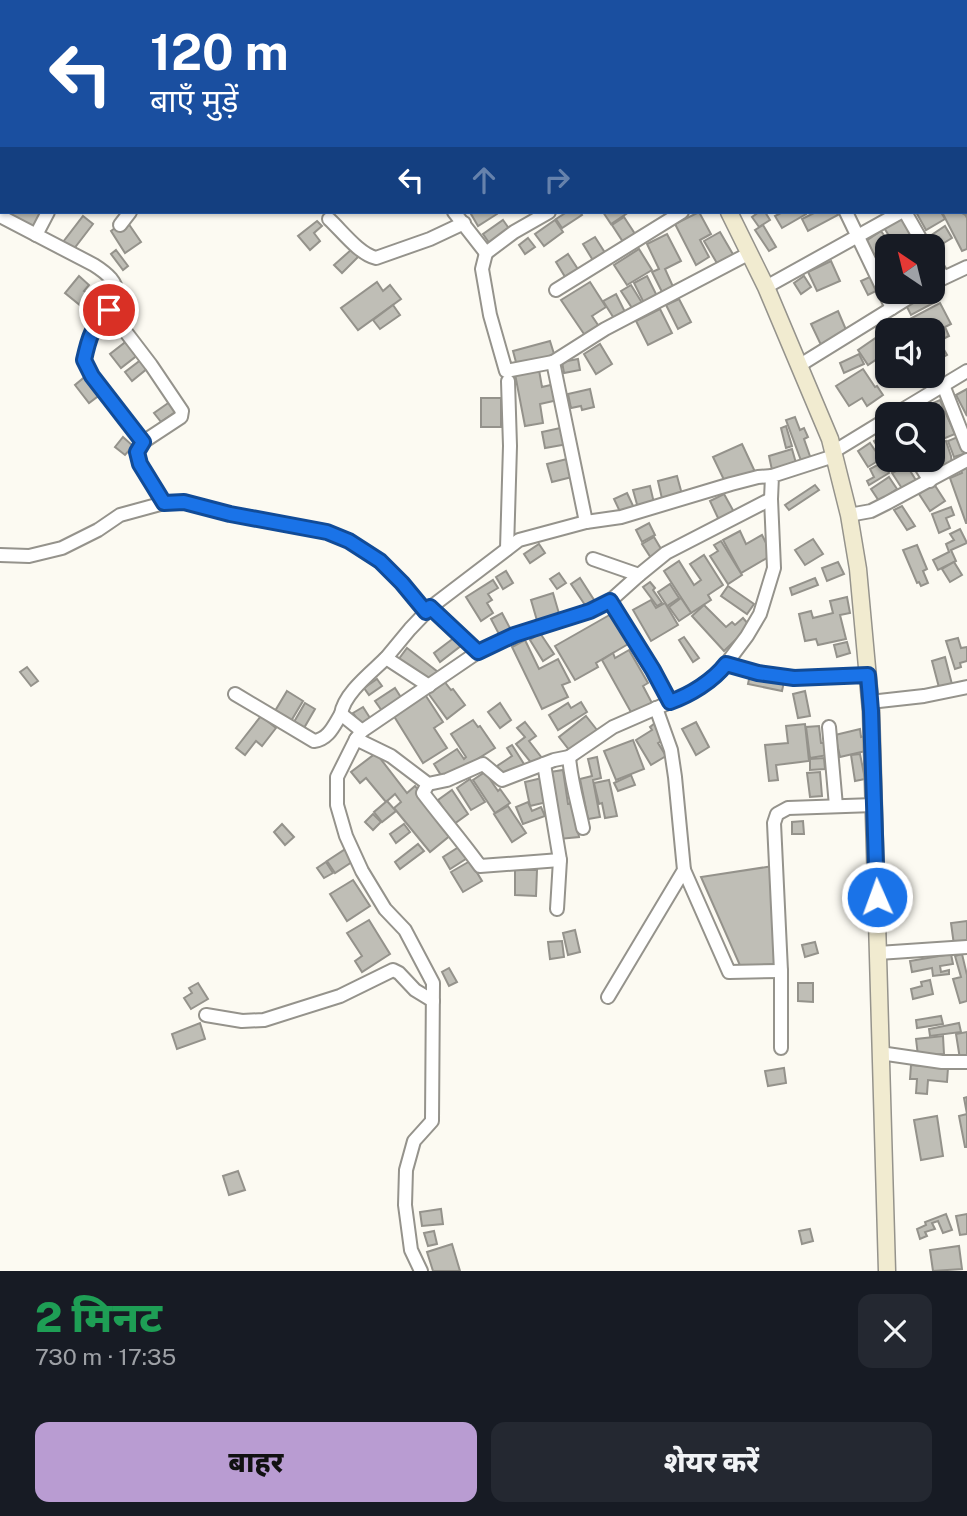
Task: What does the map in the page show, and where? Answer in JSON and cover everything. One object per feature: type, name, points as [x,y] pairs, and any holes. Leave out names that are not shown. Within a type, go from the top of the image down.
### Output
[{"type":"main road","points":[[730,214],[766,287],[830,439],[849,515],[858,569],[870,702],[887,1271]]},
{"type":"street","points":[[36,235],[47,214]]},
{"type":"street","points":[[120,225],[128,214]]},
{"type":"street","points":[[456,214],[486,253]]},
{"type":"street","points":[[540,214],[486,253],[482,269],[490,315],[506,371],[553,362],[606,329],[750,253]]},
{"type":"street","points":[[556,290],[679,214]]},
{"type":"street","points":[[847,214],[892,308]]},
{"type":"street","points":[[766,287],[899,214]]},
{"type":"street","points":[[904,214],[917,234]]},
{"type":"street","points":[[0,216],[106,272],[116,288],[116,298],[96,323],[84,360],[92,376],[143,442]]},
{"type":"street","points":[[329,219],[371,258],[430,239],[464,223]]},
{"type":"street","points":[[945,277],[967,267]]},
{"type":"street","points":[[800,365],[898,304]]},
{"type":"street","points":[[109,310],[182,411],[181,416],[143,442],[137,452],[140,464],[164,503]]},
{"type":"street","points":[[553,362],[586,522]]},
{"type":"street","points":[[945,384],[967,371]]},
{"type":"street","points":[[507,549],[510,446],[508,381]]},
{"type":"street","points":[[915,402],[938,388]]},
{"type":"street","points":[[944,388],[967,446]]},
{"type":"street","points":[[235,694],[314,741],[320,740],[327,737],[355,689],[428,610],[519,540],[586,522],[621,517],[731,484],[772,476],[834,454],[875,427]]},
{"type":"street","points":[[849,515],[871,510],[967,460]]},
{"type":"street","points":[[924,472],[930,481]]},
{"type":"street","points":[[341,714],[359,735],[428,784],[447,780],[483,764],[502,780],[569,757],[613,727],[691,693],[720,672],[760,614],[774,568],[772,476]]},
{"type":"street","points":[[421,1271],[411,1250],[405,1205],[405,1170],[414,1141],[432,1121],[433,984],[405,930],[385,909],[362,871],[346,836],[337,805],[337,777],[359,735],[478,652],[514,635],[590,611],[610,601],[666,553],[771,499]]},
{"type":"street","points":[[0,555],[29,556],[62,548],[98,530],[120,515],[164,503],[184,502],[230,514],[327,532],[349,541],[380,561],[428,610],[478,652]]},
{"type":"street","points":[[593,559],[639,575]]},
{"type":"street","points":[[610,601],[670,702]]},
{"type":"street","points":[[386,658],[429,686]]},
{"type":"street","points":[[726,664],[758,673],[794,678],[868,675]]},
{"type":"street","points":[[870,702],[924,696],[967,687]]},
{"type":"street","points":[[656,708],[671,750],[684,870],[729,972],[781,971]]},
{"type":"street","points":[[829,727],[836,806]]},
{"type":"street","points":[[569,757],[570,779],[583,828]]},
{"type":"street","points":[[544,764],[560,860],[557,909]]},
{"type":"street","points":[[428,784],[423,793],[480,866],[560,860]]},
{"type":"street","points":[[781,1048],[781,971],[774,823],[777,814],[788,808],[874,805]]},
{"type":"street","points":[[608,997],[684,870]]},
{"type":"street","points":[[878,953],[967,947]]},
{"type":"street","points":[[206,1015],[242,1021],[264,1020],[340,996],[393,970],[415,990],[433,1001]]},
{"type":"street","points":[[880,1053],[942,1062],[967,1062]]},
{"type":"building","points":[[6,214],[42,214],[33,230]]},
{"type":"building","points":[[471,214],[497,214],[478,226]]},
{"type":"building","points":[[564,214],[582,215],[562,228],[556,219]]},
{"type":"building","points":[[604,214],[626,214],[611,224]]},
{"type":"building","points":[[700,214],[711,234],[700,240],[709,257],[696,265],[675,224]]},
{"type":"building","points":[[766,214],[770,220],[759,227],[752,217]]},
{"type":"building","points":[[779,214],[806,214],[782,228],[775,216]]},
{"type":"building","points":[[812,214],[838,215],[808,231],[802,219]]},
{"type":"building","points":[[917,214],[942,214],[945,219],[926,230]]},
{"type":"building","points":[[943,214],[965,214],[967,249],[962,251]]},
{"type":"building","points":[[83,216],[93,224],[73,250],[63,242]]},
{"type":"building","points":[[624,217],[639,240],[627,248],[612,225]]},
{"type":"building","points":[[902,218],[911,233],[888,234],[883,226]]},
{"type":"building","points":[[126,220],[141,242],[125,253],[111,231]]},
{"type":"building","points":[[503,220],[510,230],[490,244],[483,234]]},
{"type":"building","points":[[555,220],[563,232],[544,246],[535,234]]},
{"type":"building","points":[[317,221],[322,226],[314,233],[320,241],[310,250],[298,236]]},
{"type":"building","points":[[763,225],[776,247],[769,251],[755,230]]},
{"type":"building","points":[[945,226],[952,238],[945,242],[945,234],[933,234]]},
{"type":"building","points":[[720,232],[734,256],[718,265],[704,241]]},
{"type":"building","points":[[667,234],[681,261],[665,269],[675,291],[664,296],[652,272],[659,269],[647,244]]},
{"type":"building","points":[[875,235],[875,253],[871,256],[863,243]]},
{"type":"building","points":[[595,237],[609,259],[597,267],[583,244]]},
{"type":"building","points":[[528,238],[535,247],[525,254],[519,245]]},
{"type":"building","points":[[352,249],[359,256],[342,273],[334,265]]},
{"type":"building","points":[[639,249],[652,270],[627,285],[614,265]]},
{"type":"building","points":[[116,250],[128,266],[123,270],[111,254]]},
{"type":"building","points":[[568,254],[583,277],[570,285],[556,262]]},
{"type":"building","points":[[831,261],[840,281],[817,291],[808,272]]},
{"type":"building","points":[[79,276],[89,285],[84,291],[90,295],[81,306],[65,293]]},
{"type":"building","points":[[647,276],[658,298],[645,305],[634,283]]},
{"type":"building","points":[[804,276],[811,287],[801,294],[794,283]]},
{"type":"building","points":[[872,276],[875,292],[868,295],[861,281]]},
{"type":"building","points":[[377,282],[383,291],[390,285],[401,299],[358,330],[341,308]]},
{"type":"building","points":[[590,282],[606,307],[592,316],[600,328],[586,337],[561,300]]},
{"type":"building","points":[[631,285],[644,306],[638,309],[635,306],[632,308],[621,291]]},
{"type":"building","points":[[616,294],[626,314],[615,320],[603,301]]},
{"type":"building","points":[[679,299],[691,322],[678,329],[666,305]]},
{"type":"building","points":[[906,304],[932,304],[911,315]]},
{"type":"building","points":[[941,304],[951,324],[945,327],[945,318],[912,318]]},
{"type":"building","points":[[393,305],[400,315],[380,329],[373,320]]},
{"type":"building","points":[[660,309],[672,333],[648,345],[636,321]]},
{"type":"building","points":[[838,311],[847,332],[821,345],[811,324]]},
{"type":"building","points":[[875,338],[875,360],[868,365],[858,350]]},
{"type":"building","points":[[128,340],[139,354],[121,368],[110,354]]},
{"type":"building","points":[[550,341],[555,357],[517,366],[513,351]]},
{"type":"building","points":[[600,344],[612,364],[596,374],[584,354]]},
{"type":"building","points":[[859,354],[864,364],[844,373],[840,363]]},
{"type":"building","points":[[142,359],[148,368],[132,381],[125,372]]},
{"type":"building","points":[[578,359],[580,370],[564,373],[562,362]]},
{"type":"building","points":[[863,369],[883,395],[867,406],[862,398],[849,406],[836,386]]},
{"type":"building","points":[[539,370],[542,387],[555,384],[558,400],[540,404],[543,423],[525,426],[515,374]]},
{"type":"building","points":[[87,375],[101,394],[89,403],[75,385]]},
{"type":"building","points":[[590,389],[594,407],[582,410],[581,406],[571,408],[568,394]]},
{"type":"building","points":[[967,389],[967,416],[956,395]]},
{"type":"building","points":[[481,398],[501,398],[501,427],[481,427]]},
{"type":"building","points":[[171,401],[178,410],[161,422],[154,413]]},
{"type":"building","points":[[945,411],[955,434],[945,438]]},
{"type":"building","points":[[795,417],[800,430],[804,428],[808,437],[804,439],[812,462],[803,466],[786,420]]},
{"type":"building","points":[[786,426],[792,446],[786,448],[781,428]]},
{"type":"building","points":[[565,427],[568,444],[545,448],[542,432]]},
{"type":"building","points":[[960,436],[967,453],[954,457],[948,441]]},
{"type":"building","points":[[123,437],[133,446],[125,455],[115,447]]},
{"type":"building","points":[[945,441],[952,466],[945,468]]},
{"type":"building","points":[[870,443],[875,450],[875,463],[868,467],[858,451]]},
{"type":"building","points":[[742,444],[756,474],[726,484],[713,457]]},
{"type":"building","points":[[792,449],[796,463],[772,470],[769,456]]},
{"type":"building","points":[[571,458],[576,476],[552,482],[547,464]]},
{"type":"building","points":[[967,465],[966,523],[950,478],[962,473],[960,467]]},
{"type":"building","points":[[875,466],[875,472],[889,473],[869,485],[867,481],[874,477],[870,469]]},
{"type":"building","points":[[911,472],[917,482],[903,490],[892,473]]},
{"type":"building","points":[[677,476],[683,498],[663,503],[658,481]]},
{"type":"building","points":[[889,477],[897,489],[879,501],[871,489]]},
{"type":"building","points":[[934,484],[945,501],[930,511],[919,494]]},
{"type":"building","points":[[815,485],[819,490],[789,510],[785,505]]},
{"type":"building","points":[[650,486],[654,503],[638,508],[633,490]]},
{"type":"building","points":[[627,493],[635,510],[622,516],[614,499]]},
{"type":"building","points":[[724,494],[734,512],[719,520],[710,501]]},
{"type":"building","points":[[902,506],[915,526],[907,530],[894,510]]},
{"type":"building","points":[[951,507],[954,515],[946,518],[950,528],[939,533],[932,514]]},
{"type":"building","points":[[649,523],[655,535],[642,542],[636,530]]},
{"type":"building","points":[[960,529],[967,543],[951,550],[956,561],[938,570],[933,560],[949,552],[946,544],[954,540],[950,534]]},
{"type":"building","points":[[740,531],[746,544],[762,535],[772,555],[741,573],[723,540]]},
{"type":"building","points":[[654,537],[664,554],[653,561],[642,544]]},
{"type":"building","points":[[813,539],[823,554],[805,565],[795,550]]},
{"type":"building","points":[[721,541],[742,575],[728,584],[710,556],[718,551],[714,545]]},
{"type":"building","points":[[539,544],[545,553],[530,563],[524,554]]},
{"type":"building","points":[[917,545],[927,569],[923,571],[928,583],[921,586],[917,583],[903,550]]},
{"type":"building","points":[[704,555],[723,585],[708,595],[711,600],[691,613],[664,571],[679,561],[694,585],[701,580],[690,564]]},
{"type":"building","points":[[838,562],[844,574],[827,581],[822,568]]},
{"type":"building","points":[[954,562],[962,575],[950,582],[942,569]]},
{"type":"building","points":[[506,571],[513,583],[503,589],[496,577]]},
{"type":"building","points":[[559,573],[566,583],[557,589],[550,579]]},
{"type":"building","points":[[580,578],[596,603],[587,608],[571,584]]},
{"type":"building","points":[[815,578],[818,585],[792,595],[790,588]]},
{"type":"building","points":[[493,580],[498,588],[488,594],[492,600],[487,603],[493,613],[481,621],[466,597]]},
{"type":"building","points":[[650,582],[662,603],[657,606],[643,587]]},
{"type":"building","points":[[670,584],[679,598],[667,606],[658,592]]},
{"type":"building","points":[[728,586],[754,604],[747,614],[721,596]]},
{"type":"building","points":[[553,593],[560,617],[538,624],[531,600]]},
{"type":"building","points":[[847,597],[850,613],[840,615],[846,639],[818,645],[816,639],[805,641],[799,614],[811,611],[813,618],[833,613],[830,601]]},
{"type":"building","points":[[681,598],[691,613],[679,621],[669,607]]},
{"type":"building","points":[[651,600],[656,608],[665,603],[678,625],[651,641],[633,610]]},
{"type":"building","points":[[704,605],[726,627],[732,622],[735,625],[743,618],[750,626],[724,651],[692,616]]},
{"type":"building","points":[[502,613],[512,632],[501,638],[491,619]]},
{"type":"building","points":[[613,613],[630,643],[596,663],[598,667],[575,680],[555,646]]},
{"type":"building","points":[[540,633],[554,654],[543,661],[530,640]]},
{"type":"building","points":[[455,637],[462,645],[440,662],[434,653]]},
{"type":"building","points":[[684,637],[699,658],[693,662],[679,640]]},
{"type":"building","points":[[958,638],[961,648],[967,647],[967,661],[960,663],[961,667],[955,669],[946,641]]},
{"type":"building","points":[[525,640],[539,669],[558,659],[570,682],[562,685],[568,697],[542,709],[512,647]]},
{"type":"building","points":[[847,642],[850,653],[837,657],[834,645]]},
{"type":"building","points":[[407,648],[438,672],[429,684],[398,660]]},
{"type":"building","points":[[629,650],[648,683],[643,686],[652,703],[632,714],[602,660],[613,653],[615,658]]},
{"type":"building","points":[[945,657],[954,692],[941,695],[932,661]]},
{"type":"building","points":[[752,665],[786,672],[782,691],[748,684]]},
{"type":"building","points":[[27,667],[38,681],[31,686],[20,672]]},
{"type":"building","points":[[377,679],[382,686],[369,695],[364,688]]},
{"type":"building","points":[[444,681],[465,705],[447,719],[428,693]]},
{"type":"building","points":[[395,688],[402,699],[382,711],[375,701]]},
{"type":"building","points":[[287,691],[303,701],[291,721],[275,711]]},
{"type":"building","points":[[805,691],[810,716],[798,718],[793,694]]},
{"type":"building","points":[[424,693],[443,722],[434,728],[447,748],[423,763],[392,713]]},
{"type":"building","points":[[581,702],[587,712],[558,730],[549,715],[568,703],[571,708]]},
{"type":"building","points":[[305,703],[315,709],[304,728],[294,722]]},
{"type":"building","points":[[500,703],[511,720],[500,728],[488,712]]},
{"type":"building","points":[[363,707],[370,718],[361,724],[353,713]]},
{"type":"building","points":[[261,716],[276,728],[262,746],[256,741],[245,755],[236,748]]},
{"type":"building","points":[[586,716],[597,730],[570,751],[559,737]]},
{"type":"building","points":[[473,720],[495,748],[444,780],[434,764],[457,749],[464,759],[466,757],[451,734]]},
{"type":"building","points":[[525,722],[536,736],[529,741],[542,758],[533,765],[516,744],[525,737],[517,728]]},
{"type":"building","points":[[696,722],[709,747],[696,755],[682,729]]},
{"type":"building","points":[[655,723],[665,739],[658,743],[666,756],[651,765],[636,740],[652,730],[650,727]]},
{"type":"building","points":[[805,724],[809,761],[776,765],[778,780],[769,781],[765,745],[788,743],[786,726]]},
{"type":"building","points":[[819,726],[821,743],[826,743],[828,755],[810,758],[806,727]]},
{"type":"building","points":[[860,729],[861,737],[867,736],[870,750],[840,757],[835,735]]},
{"type":"building","points":[[633,740],[644,769],[616,780],[604,751]]},
{"type":"building","points":[[512,745],[524,764],[504,776],[497,766],[512,756],[507,748]]},
{"type":"building","points":[[376,753],[407,793],[415,786],[452,834],[430,852],[394,808],[401,802],[395,794],[386,802],[366,778],[360,783],[351,772]]},
{"type":"building","points":[[860,754],[865,779],[855,781],[851,755]]},
{"type":"building","points":[[597,757],[601,778],[593,780],[600,817],[588,819],[580,779],[592,776],[588,759]]},
{"type":"building","points":[[824,758],[825,769],[810,770],[810,759]]},
{"type":"building","points":[[563,770],[568,804],[574,804],[579,837],[559,839],[550,772]]},
{"type":"building","points":[[485,772],[510,803],[495,813],[473,780]]},
{"type":"building","points":[[820,772],[822,796],[810,797],[807,773]]},
{"type":"building","points":[[631,775],[635,785],[618,791],[614,783]]},
{"type":"building","points":[[542,778],[547,802],[530,806],[525,782]]},
{"type":"building","points":[[470,779],[485,802],[471,810],[457,788]]},
{"type":"building","points":[[609,780],[617,816],[605,818],[594,783]]},
{"type":"building","points":[[452,790],[468,814],[454,824],[438,800]]},
{"type":"building","points":[[387,801],[396,811],[382,822],[374,812]]},
{"type":"building","points":[[528,802],[532,811],[541,807],[545,816],[523,824],[516,807]]},
{"type":"building","points":[[508,806],[526,833],[512,842],[494,814]]},
{"type":"building","points":[[373,814],[381,822],[373,830],[365,822]]},
{"type":"building","points":[[803,821],[804,834],[792,834],[792,822]]},
{"type":"building","points":[[282,824],[294,837],[285,845],[274,832]]},
{"type":"building","points":[[404,824],[410,832],[396,843],[390,834]]},
{"type":"building","points":[[418,844],[424,851],[400,869],[395,862]]},
{"type":"building","points":[[462,845],[469,857],[450,869],[443,857]]},
{"type":"building","points":[[347,848],[355,860],[335,873],[327,861]]},
{"type":"building","points":[[470,861],[482,881],[463,892],[451,872]]},
{"type":"building","points":[[326,862],[333,873],[324,878],[317,868]]},
{"type":"building","points":[[773,866],[779,961],[742,970],[701,877]]},
{"type":"building","points":[[515,870],[537,870],[536,896],[515,895]]},
{"type":"building","points":[[353,880],[370,906],[347,921],[330,894]]},
{"type":"building","points":[[369,920],[390,954],[362,972],[355,961],[362,956],[347,933]]},
{"type":"building","points":[[967,921],[967,943],[954,945],[951,923]]},
{"type":"building","points":[[575,930],[580,952],[568,955],[563,933]]},
{"type":"building","points":[[562,941],[564,957],[550,959],[548,942]]},
{"type":"building","points":[[815,942],[818,953],[805,957],[802,945]]},
{"type":"building","points":[[951,954],[953,964],[940,966],[941,972],[949,970],[949,974],[933,976],[932,968],[912,972],[910,961]]},
{"type":"building","points":[[962,954],[967,975],[967,1001],[960,1003],[953,979],[961,977],[955,956]]},
{"type":"building","points":[[449,968],[457,982],[449,986],[442,972]]},
{"type":"building","points":[[930,980],[933,994],[913,999],[911,989]]},
{"type":"building","points":[[198,983],[208,999],[191,1009],[184,998],[192,993],[189,988]]},
{"type":"building","points":[[798,983],[813,983],[813,1002],[798,1001]]},
{"type":"building","points":[[941,1016],[943,1024],[917,1028],[916,1020]]},
{"type":"building","points":[[200,1023],[205,1039],[177,1049],[172,1034]]},
{"type":"building","points":[[959,1023],[961,1032],[930,1036],[929,1029]]},
{"type":"building","points":[[967,1032],[967,1058],[960,1059],[956,1034]]},
{"type":"building","points":[[943,1036],[944,1054],[918,1056],[916,1039]]},
{"type":"building","points":[[911,1065],[948,1068],[947,1082],[928,1080],[927,1094],[916,1093],[917,1079],[910,1079]]},
{"type":"building","points":[[784,1068],[786,1083],[768,1086],[765,1071]]},
{"type":"building","points":[[967,1114],[967,1147],[965,1147],[959,1116]]},
{"type":"building","points":[[937,1116],[943,1156],[921,1160],[914,1120]]},
{"type":"building","points":[[238,1171],[245,1190],[229,1195],[223,1176]]},
{"type":"building","points":[[441,1209],[443,1224],[422,1226],[420,1212]]},
{"type":"building","points":[[946,1214],[952,1230],[943,1233],[938,1221],[932,1223],[935,1229],[925,1232],[927,1236],[920,1239],[917,1229],[926,1225],[925,1222]]},
{"type":"building","points":[[967,1214],[967,1234],[960,1235],[956,1216]]},
{"type":"building","points":[[810,1229],[813,1241],[802,1244],[799,1231]]},
{"type":"building","points":[[434,1231],[437,1244],[428,1246],[424,1233]]},
{"type":"building","points":[[452,1244],[460,1271],[433,1271],[427,1252]]},
{"type":"building","points":[[959,1246],[962,1269],[933,1271],[930,1250]]},
{"type":"route","points":[[109,310],[96,323],[84,360],[92,376],[143,442],[137,452],[140,464],[164,503],[184,502],[230,514],[327,532],[349,541],[380,561],[426,612],[430,607],[478,652],[514,635],[590,611],[610,601],[670,702],[691,693],[720,672],[726,664],[758,673],[794,678],[868,675],[877,897]]}]
